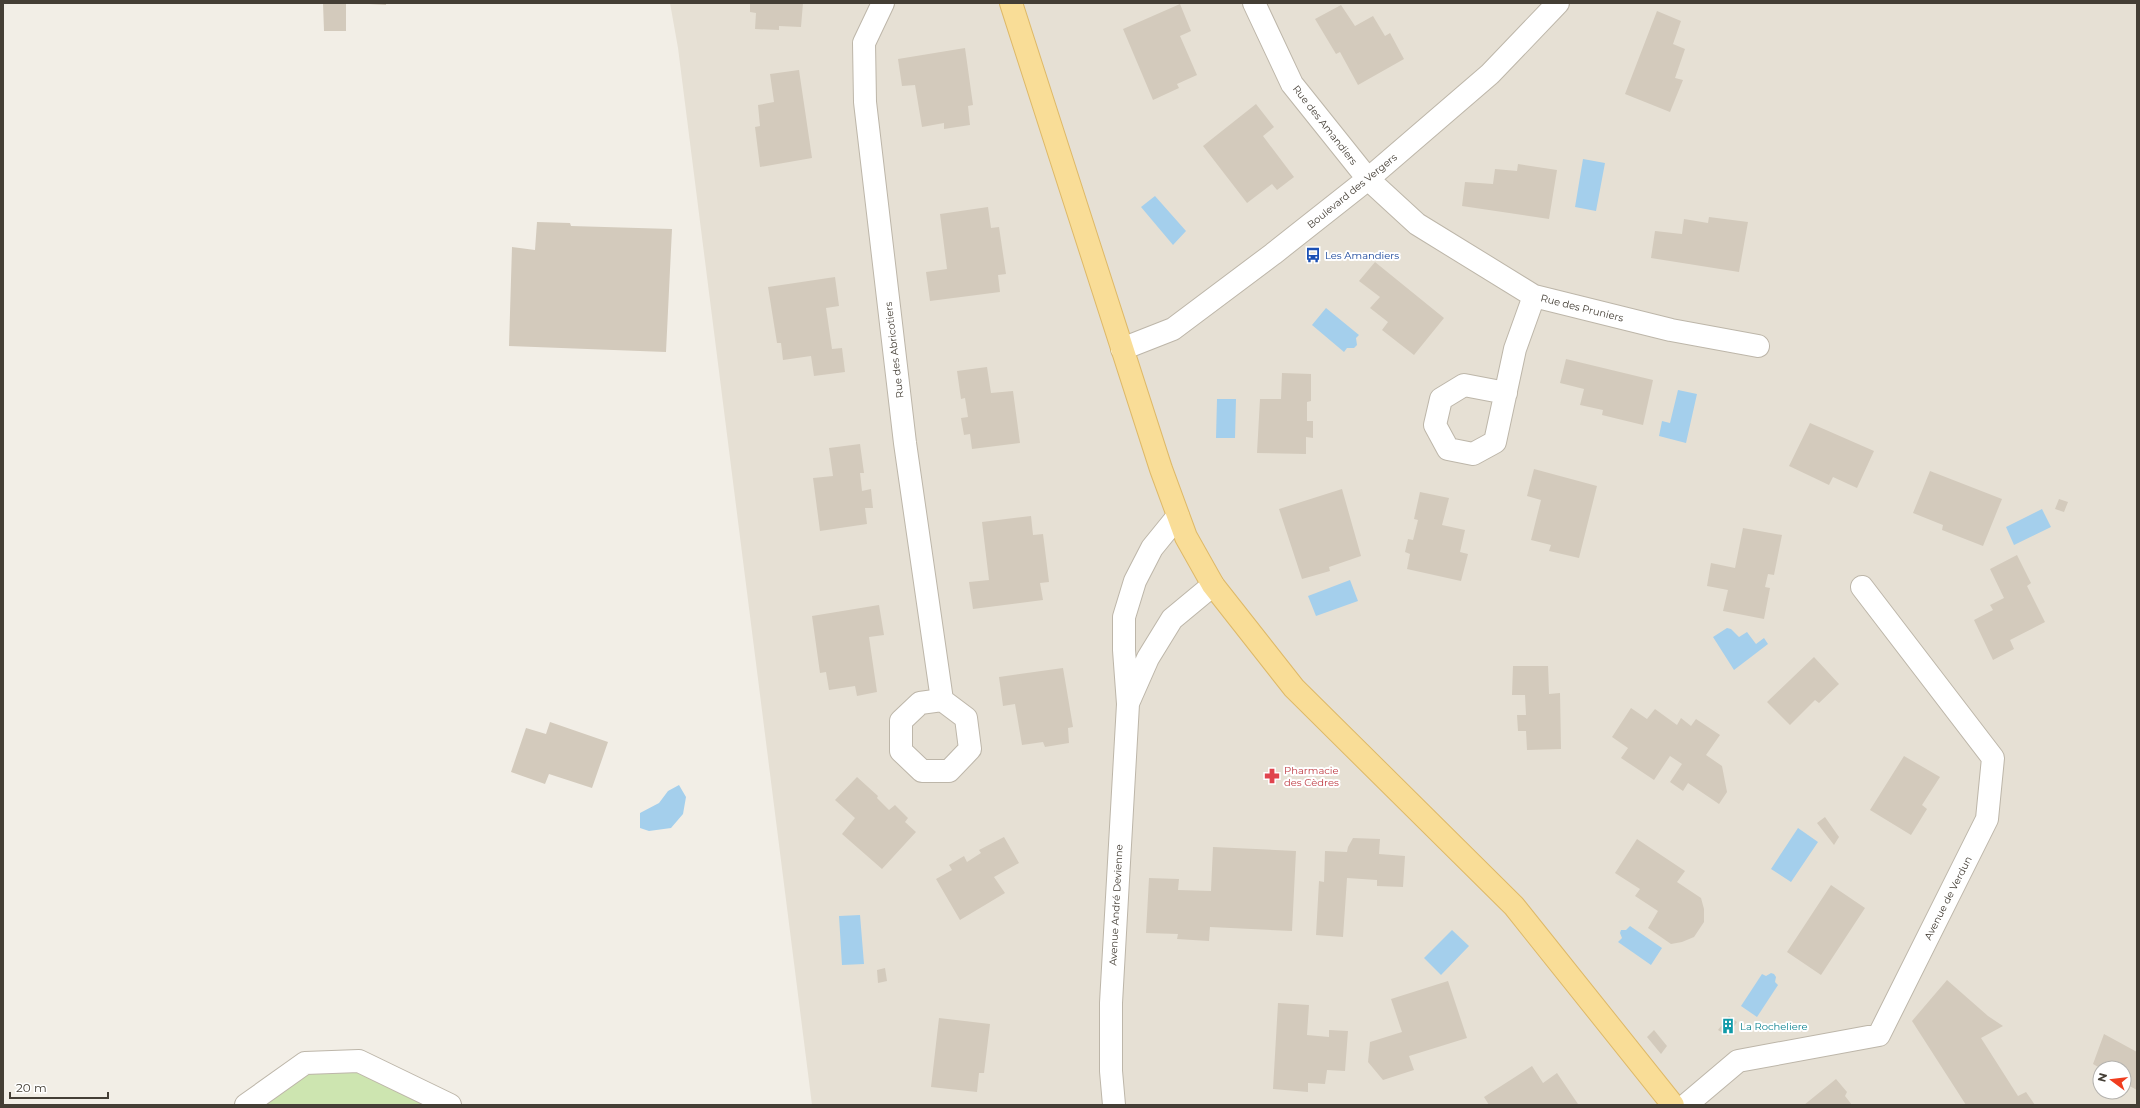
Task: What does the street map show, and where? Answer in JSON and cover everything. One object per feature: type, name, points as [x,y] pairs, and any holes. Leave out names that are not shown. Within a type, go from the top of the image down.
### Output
[{"type":"main road","points":[[1011,3],[1122,349],[1178,516],[1186,537],[1213,585],[1294,688],[1514,906],[1673,1105]]},
{"type":"street","name":"Rue des Abricotiers","points":[[883,3],[864,43],[865,102],[905,442],[942,700]]},
{"type":"street","name":"Rue des Amandiers","points":[[1254,3],[1292,84],[1368,179]]},
{"type":"street","name":"Boulevard des Vergers","points":[[1122,349],[1173,329],[1273,254],[1368,179],[1490,74],[1558,3]]},
{"type":"street","name":"Rue des Pruniers","points":[[1368,179],[1417,224],[1534,296],[1671,330],[1758,346]]},
{"type":"street","points":[[1506,393],[1515,349],[1534,296]]},
{"type":"street","name":"Avenue André Devienne","points":[[1114,1105],[1110,1071],[1111,1003],[1128,704],[1124,650],[1124,617],[1135,581],[1152,548],[1178,516]]},
{"type":"street","name":"Avenue André Devienne","points":[[1128,704],[1148,658],[1172,619],[1213,585]]},
{"type":"street","name":"Avenue de Verdun","points":[[1686,1105],[1738,1062],[1879,1035],[1987,819],[1993,758],[1862,587]]},
{"type":"street","points":[[246,1105],[305,1063],[360,1061],[450,1105]]},
{"type":"shaded area","points":[[670,3],[2137,3],[2137,1105],[812,1105],[678,48]]},
{"type":"green space","points":[[359,1061],[450,1105],[248,1105],[305,1063]]},
{"type":"water","points":[[1583,159],[1605,163],[1596,211],[1575,207]]},
{"type":"water","points":[[1155,196],[1186,231],[1173,245],[1141,207]]},
{"type":"water","points":[[1326,308],[1359,335],[1356,338],[1357,345],[1354,348],[1347,348],[1344,352],[1312,325]]},
{"type":"water","points":[[1678,390],[1697,394],[1686,443],[1659,436],[1662,421],[1670,423]]},
{"type":"water","points":[[1217,399],[1236,399],[1235,438],[1216,438]]},
{"type":"water","points":[[2042,509],[2051,527],[2014,545],[2006,527]]},
{"type":"water","points":[[1350,580],[1358,601],[1316,616],[1308,596]]},
{"type":"water","points":[[1727,628],[1731,629],[1739,637],[1747,632],[1756,644],[1764,638],[1768,644],[1734,670],[1713,637]]},
{"type":"water","points":[[679,785],[686,797],[683,814],[671,828],[649,831],[640,828],[640,813],[659,803],[668,791]]},
{"type":"water","points":[[1798,828],[1818,842],[1791,882],[1771,869]]},
{"type":"water","points":[[860,915],[864,964],[842,965],[839,916]]},
{"type":"water","points":[[1630,926],[1662,948],[1651,965],[1618,942],[1622,938],[1620,933],[1621,930],[1626,930]]},
{"type":"water","points":[[1452,930],[1469,946],[1441,975],[1424,958]]},
{"type":"water","points":[[1771,973],[1776,977],[1775,982],[1778,985],[1757,1017],[1741,1006],[1762,974],[1766,976]]},
{"type":"building","points":[[323,3],[346,3],[346,31],[324,31]]},
{"type":"building","points":[[386,3],[386,5],[369,4]]},
{"type":"building","points":[[750,3],[803,3],[801,27],[779,26],[779,30],[755,29],[756,13],[750,12]]},
{"type":"building","points":[[1180,4],[1191,31],[1180,36],[1197,75],[1177,84],[1179,88],[1153,100],[1123,29]]},
{"type":"building","points":[[1341,5],[1355,26],[1373,16],[1385,36],[1390,33],[1404,59],[1358,85],[1340,52],[1336,54],[1315,19]]},
{"type":"building","points":[[1657,11],[1681,21],[1673,44],[1685,49],[1675,78],[1683,80],[1670,112],[1625,94]]},
{"type":"building","points":[[965,48],[973,105],[968,106],[970,125],[944,129],[944,123],[922,127],[915,85],[902,86],[898,59]]},
{"type":"building","points":[[799,70],[812,158],[760,167],[755,127],[760,126],[758,105],[774,102],[770,74]]},
{"type":"building","points":[[1256,104],[1274,127],[1263,136],[1294,177],[1277,190],[1272,184],[1247,203],[1203,146]]},
{"type":"building","points":[[1518,164],[1557,170],[1549,219],[1462,206],[1465,182],[1493,184],[1495,169],[1517,171]]},
{"type":"building","points":[[988,207],[991,228],[999,227],[1006,274],[998,275],[1000,292],[930,301],[926,272],[947,269],[940,214]]},
{"type":"building","points":[[1709,217],[1748,222],[1739,272],[1651,258],[1655,231],[1682,234],[1684,219],[1708,223]]},
{"type":"building","points":[[537,222],[570,223],[571,226],[672,229],[666,352],[509,346],[512,247],[535,250]]},
{"type":"building","points":[[1375,262],[1444,318],[1414,355],[1382,330],[1388,322],[1370,308],[1380,297],[1359,281]]},
{"type":"building","points":[[835,277],[839,306],[826,308],[832,349],[842,348],[845,372],[814,376],[811,356],[783,360],[781,343],[777,343],[768,287]]},
{"type":"building","points":[[1566,359],[1653,380],[1643,425],[1602,415],[1603,410],[1580,405],[1584,389],[1560,383]]},
{"type":"building","points":[[987,367],[991,393],[1013,391],[1020,443],[972,449],[970,434],[964,435],[961,418],[968,417],[965,398],[961,399],[957,371]]},
{"type":"building","points":[[1282,373],[1311,374],[1311,401],[1307,402],[1307,421],[1313,421],[1313,438],[1306,437],[1306,454],[1257,453],[1260,399],[1281,399]]},
{"type":"building","points":[[1810,423],[1874,451],[1857,488],[1833,477],[1829,485],[1789,466]]},
{"type":"building","points":[[860,444],[864,473],[860,473],[862,491],[871,489],[873,508],[865,508],[867,524],[820,531],[813,478],[833,476],[829,448]]},
{"type":"building","points":[[1534,469],[1597,486],[1579,558],[1549,551],[1551,545],[1531,540],[1541,500],[1527,496]]},
{"type":"building","points":[[1930,471],[2002,499],[1983,546],[1942,530],[1943,525],[1913,513]]},
{"type":"building","points":[[1342,489],[1361,556],[1329,567],[1330,571],[1302,579],[1279,509]]},
{"type":"building","points":[[1420,492],[1449,498],[1442,525],[1465,530],[1460,552],[1468,554],[1461,581],[1407,569],[1410,554],[1405,552],[1408,539],[1413,540],[1418,520],[1414,519]]},
{"type":"building","points":[[2059,499],[2068,502],[2064,512],[2055,509]]},
{"type":"building","points":[[1031,516],[1033,535],[1043,534],[1049,582],[1040,583],[1043,600],[973,609],[969,582],[989,580],[982,522]]},
{"type":"building","points":[[1743,528],[1782,535],[1774,575],[1768,574],[1765,587],[1770,588],[1764,619],[1723,611],[1728,590],[1707,586],[1711,563],[1735,568]]},
{"type":"building","points":[[2017,555],[2031,583],[2027,586],[2045,622],[2010,640],[2014,649],[1993,660],[1974,620],[1993,610],[1990,605],[2004,598],[1990,569]]},
{"type":"building","points":[[879,605],[884,635],[869,637],[877,692],[857,696],[855,686],[829,690],[826,672],[820,673],[812,616]]},
{"type":"building","points":[[1814,657],[1839,684],[1819,703],[1815,700],[1790,725],[1767,702]]},
{"type":"building","points":[[1513,666],[1548,666],[1549,694],[1560,693],[1561,749],[1527,750],[1526,731],[1518,731],[1517,715],[1526,715],[1525,695],[1512,695]]},
{"type":"building","points":[[1063,668],[1073,727],[1068,728],[1069,743],[1045,747],[1043,742],[1022,745],[1015,704],[1003,706],[999,677]]},
{"type":"building","points":[[1631,708],[1647,719],[1655,709],[1677,725],[1681,718],[1691,726],[1696,719],[1720,735],[1706,755],[1722,766],[1727,792],[1719,804],[1688,783],[1683,791],[1670,782],[1682,764],[1670,756],[1654,780],[1621,758],[1628,748],[1612,737]]},
{"type":"building","points":[[550,722],[608,742],[592,788],[549,774],[545,784],[511,772],[526,728],[546,734]]},
{"type":"building","points":[[1904,756],[1940,777],[1922,805],[1927,809],[1911,835],[1870,810]]},
{"type":"building","points":[[857,777],[878,796],[877,798],[889,810],[895,805],[908,818],[905,822],[916,832],[882,869],[842,834],[855,818],[835,800]]},
{"type":"building","points":[[1825,817],[1839,837],[1834,845],[1817,823]]},
{"type":"building","points":[[1004,837],[1019,863],[994,877],[1005,893],[960,920],[936,879],[952,870],[949,865],[964,856],[967,862],[981,853],[979,850]]},
{"type":"building","points":[[1353,838],[1380,839],[1379,854],[1405,856],[1403,887],[1377,886],[1377,880],[1347,878],[1343,937],[1316,935],[1319,881],[1324,882],[1325,851],[1347,852]]},
{"type":"building","points":[[1637,839],[1685,871],[1677,882],[1701,898],[1704,909],[1704,922],[1694,937],[1682,942],[1671,944],[1648,928],[1658,911],[1635,896],[1640,889],[1615,873]]},
{"type":"building","points":[[1213,847],[1296,851],[1292,931],[1210,927],[1209,941],[1177,939],[1178,934],[1146,933],[1149,878],[1179,879],[1178,890],[1211,891]]},
{"type":"building","points":[[1831,885],[1865,908],[1821,975],[1787,952]]},
{"type":"building","points":[[885,968],[887,981],[878,983],[877,970]]},
{"type":"building","points":[[1947,980],[1988,1016],[2003,1026],[1981,1038],[2018,1096],[2026,1092],[2035,1105],[1966,1105],[1912,1021]]},
{"type":"building","points":[[1448,981],[1467,1038],[1409,1056],[1414,1070],[1383,1080],[1368,1062],[1370,1042],[1402,1032],[1391,999]]},
{"type":"building","points":[[1278,1003],[1309,1005],[1307,1035],[1329,1037],[1329,1030],[1348,1031],[1345,1071],[1327,1070],[1325,1084],[1308,1083],[1308,1092],[1273,1089]]},
{"type":"building","name":"La Rocheliere","points":[[1729,1016],[1737,1022],[1728,1036],[1718,1030]]},
{"type":"building","points":[[939,1018],[990,1024],[984,1073],[979,1073],[977,1092],[931,1087]]},
{"type":"building","points":[[1654,1030],[1667,1046],[1661,1054],[1647,1037]]},
{"type":"building","points":[[2104,1034],[2137,1052],[2137,1090],[2132,1087],[2132,1060],[2094,1060]]},
{"type":"building","points":[[1532,1066],[1543,1083],[1557,1073],[1578,1104],[1489,1105],[1484,1097]]},
{"type":"building","points":[[1836,1079],[1847,1092],[1845,1096],[1852,1105],[1804,1105]]},
{"type":"place","name":"Les Amandiers","points":[[1313,255]]},
{"type":"place","name":"Pharmacie des Cèdres","points":[[1272,776]]},
{"type":"place","name":"La Rocheliere","points":[[1728,1026]]}]
